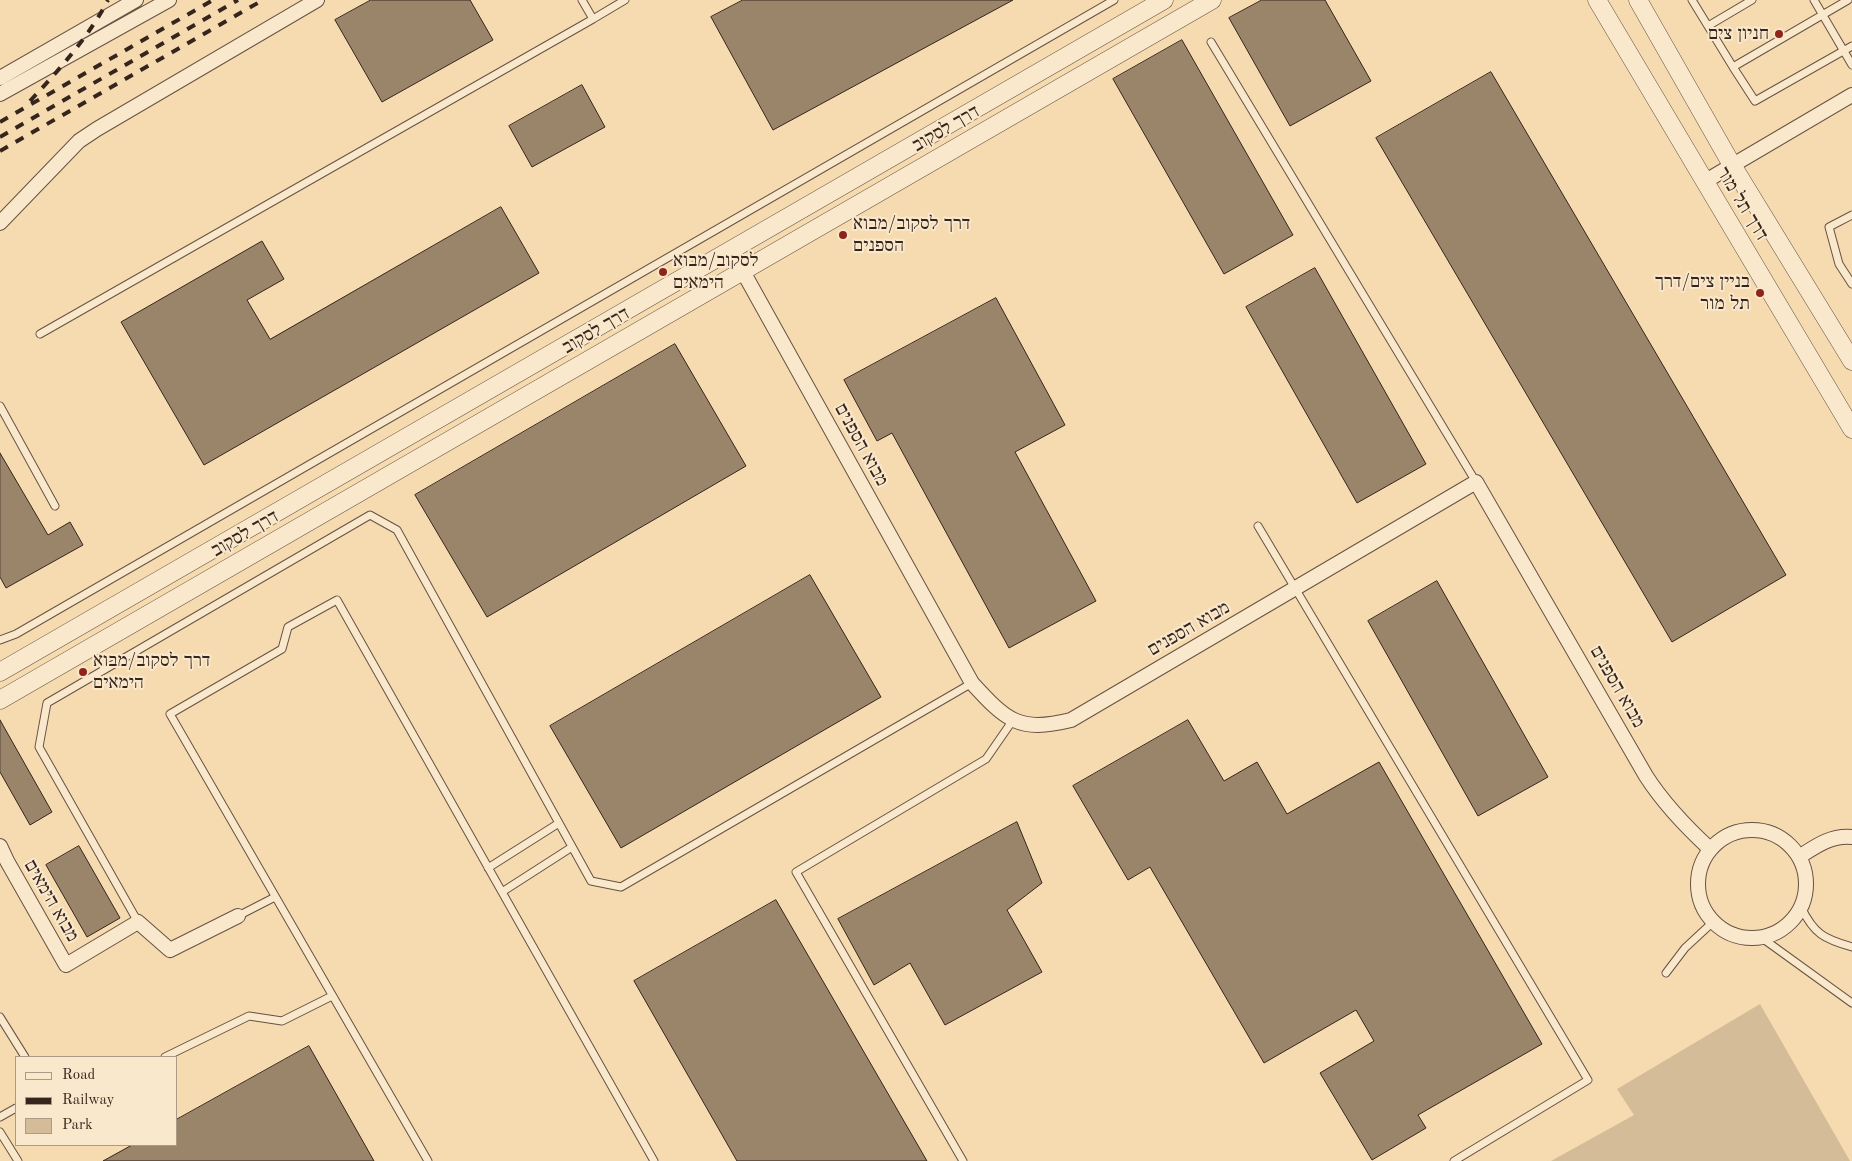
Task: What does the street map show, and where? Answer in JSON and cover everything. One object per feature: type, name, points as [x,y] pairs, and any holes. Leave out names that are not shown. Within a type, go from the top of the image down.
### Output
[{"type":"street","points":[[0,78],[136,0]]},
{"type":"street","points":[[0,94],[169,0]]},
{"type":"street","points":[[0,223],[79,141],[97,128],[317,0]]},
{"type":"street","name":"דרך לסקוב","points":[[0,672],[1164,0]]},
{"type":"street","name":"דרך לסקוב","points":[[0,700],[1212,0]]},
{"type":"street","name":"דרך תל מור","points":[[1597,0],[1852,429]]},
{"type":"street","name":"דרך תל מור","points":[[1638,0],[1732,165],[1852,361]]},
{"type":"street","points":[[1704,182],[1852,95]]},
{"type":"street","name":"מבוא הספנים","points":[[731,250],[972,683],[996,710],[1013,720],[1031,726],[1051,725],[1071,720],[1476,482],[1646,776],[1680,822],[1710,849]]},
{"type":"street","points":[[1756,830],[1773,834],[1788,843],[1799,857],[1805,873],[1806,891],[1801,908],[1792,922],[1778,932],[1762,938],[1736,936],[1723,931],[1703,909],[1698,894],[1697,878],[1699,870],[1710,849],[1723,838],[1739,831],[1756,830]]},
{"type":"street","points":[[1799,857],[1826,840],[1843,836],[1852,837]]},
{"type":"street","name":"מבוא הימאים","points":[[0,846],[2,860],[66,965],[138,922]]},
{"type":"street","points":[[138,922],[170,950],[238,916]]},
{"type":"lane","points":[[582,0],[593,19]]},
{"type":"lane","points":[[40,334],[625,0]]},
{"type":"lane","points":[[0,640],[16,634],[1114,0]]},
{"type":"lane","points":[[1692,0],[1755,101],[1852,46]]},
{"type":"lane","points":[[1708,26],[1752,0]]},
{"type":"lane","points":[[1814,0],[1852,65]]},
{"type":"lane","points":[[1733,67],[1848,0]]},
{"type":"lane","points":[[1210,42],[1476,482]]},
{"type":"lane","points":[[1852,215],[1829,227],[1839,264],[1852,284]]},
{"type":"lane","points":[[0,406],[55,506]]},
{"type":"lane","points":[[138,922],[39,747],[47,703],[370,515],[397,530],[591,881],[621,887],[972,683]]},
{"type":"lane","points":[[1258,526],[1588,1080],[1454,1161]]},
{"type":"lane","points":[[428,1161],[170,714],[282,649],[288,627],[337,600],[654,1161]]},
{"type":"lane","points":[[964,1161],[796,872],[986,759],[1013,720]]},
{"type":"lane","points":[[488,868],[559,823]]},
{"type":"lane","points":[[502,892],[572,847]]},
{"type":"lane","points":[[238,916],[275,897]]},
{"type":"lane","points":[[1801,908],[1809,924],[1819,934],[1832,941],[1852,947]]},
{"type":"lane","points":[[1666,973],[1685,948],[1713,922]]},
{"type":"lane","points":[[1762,938],[1852,1003]]},
{"type":"lane","points":[[167,1056],[249,1016],[282,1021],[332,996]]},
{"type":"lane","points":[[0,1017],[24,1056]]},
{"type":"lane","points":[[0,1117],[15,1109]]},
{"type":"lane","points":[[0,1132],[18,1161]]},
{"type":"green space","points":[[1760,1004],[1850,1161],[1551,1161],[1634,1115],[1617,1089]]},
{"type":"building","points":[[371,0],[470,0],[493,40],[382,102],[335,20]]},
{"type":"building","points":[[743,0],[1013,0],[773,130],[711,17]]},
{"type":"building","points":[[1262,0],[1325,0],[1371,81],[1290,126],[1229,18]]},
{"type":"building","points":[[1182,40],[1293,235],[1224,274],[1113,79]]},
{"type":"building","points":[[1491,72],[1786,575],[1672,642],[1376,138]]},
{"type":"building","points":[[582,85],[605,127],[532,167],[509,126]]},
{"type":"building","points":[[501,207],[539,273],[204,465],[121,322],[262,241],[284,279],[247,300],[270,339]]},
{"type":"building","points":[[1315,268],[1426,464],[1357,503],[1246,307]]},
{"type":"building","points":[[996,298],[1065,425],[1015,452],[1096,601],[1009,648],[892,433],[877,441],[844,380]]},
{"type":"building","points":[[675,344],[746,466],[487,617],[415,495]]},
{"type":"building","points":[[0,453],[48,535],[70,522],[83,545],[6,588],[0,577]]},
{"type":"building","points":[[810,575],[881,697],[621,848],[550,726]]},
{"type":"building","points":[[1437,581],[1548,777],[1478,816],[1368,621]]},
{"type":"building","points":[[0,720],[52,812],[30,825],[0,772]]},
{"type":"building","points":[[1188,720],[1224,781],[1257,762],[1287,814],[1379,762],[1542,1044],[1418,1115],[1426,1128],[1372,1160],[1320,1073],[1374,1041],[1356,1010],[1264,1063],[1150,867],[1128,880],[1073,786]]},
{"type":"building","points":[[1017,822],[1042,883],[1007,910],[1042,972],[945,1025],[910,963],[874,985],[838,919]]},
{"type":"building","points":[[79,846],[120,918],[87,937],[46,865]]},
{"type":"building","points":[[776,900],[927,1161],[737,1161],[634,981]]},
{"type":"building","points":[[309,1046],[374,1161],[103,1161],[130,1146],[178,1146],[178,1119]]},
{"type":"railway","points":[[30,101],[82,40],[108,0]]},
{"type":"railway","points":[[0,122],[213,0]]},
{"type":"railway","points":[[0,137],[238,0]]},
{"type":"railway","points":[[0,151],[263,0]]},
{"type":"place","name":"חניון צים","points":[[1779,34]]},
{"type":"place","name":"דרך לסקוב/מבוא הספנים","points":[[843,235]]},
{"type":"place","name":"לסקוב/מבוא הימאים","points":[[663,272]]},
{"type":"place","name":"בניין צים/דרך תל מור","points":[[1760,293]]},
{"type":"place","name":"דרך לסקוב/מבוא הימאים","points":[[83,672]]}]
